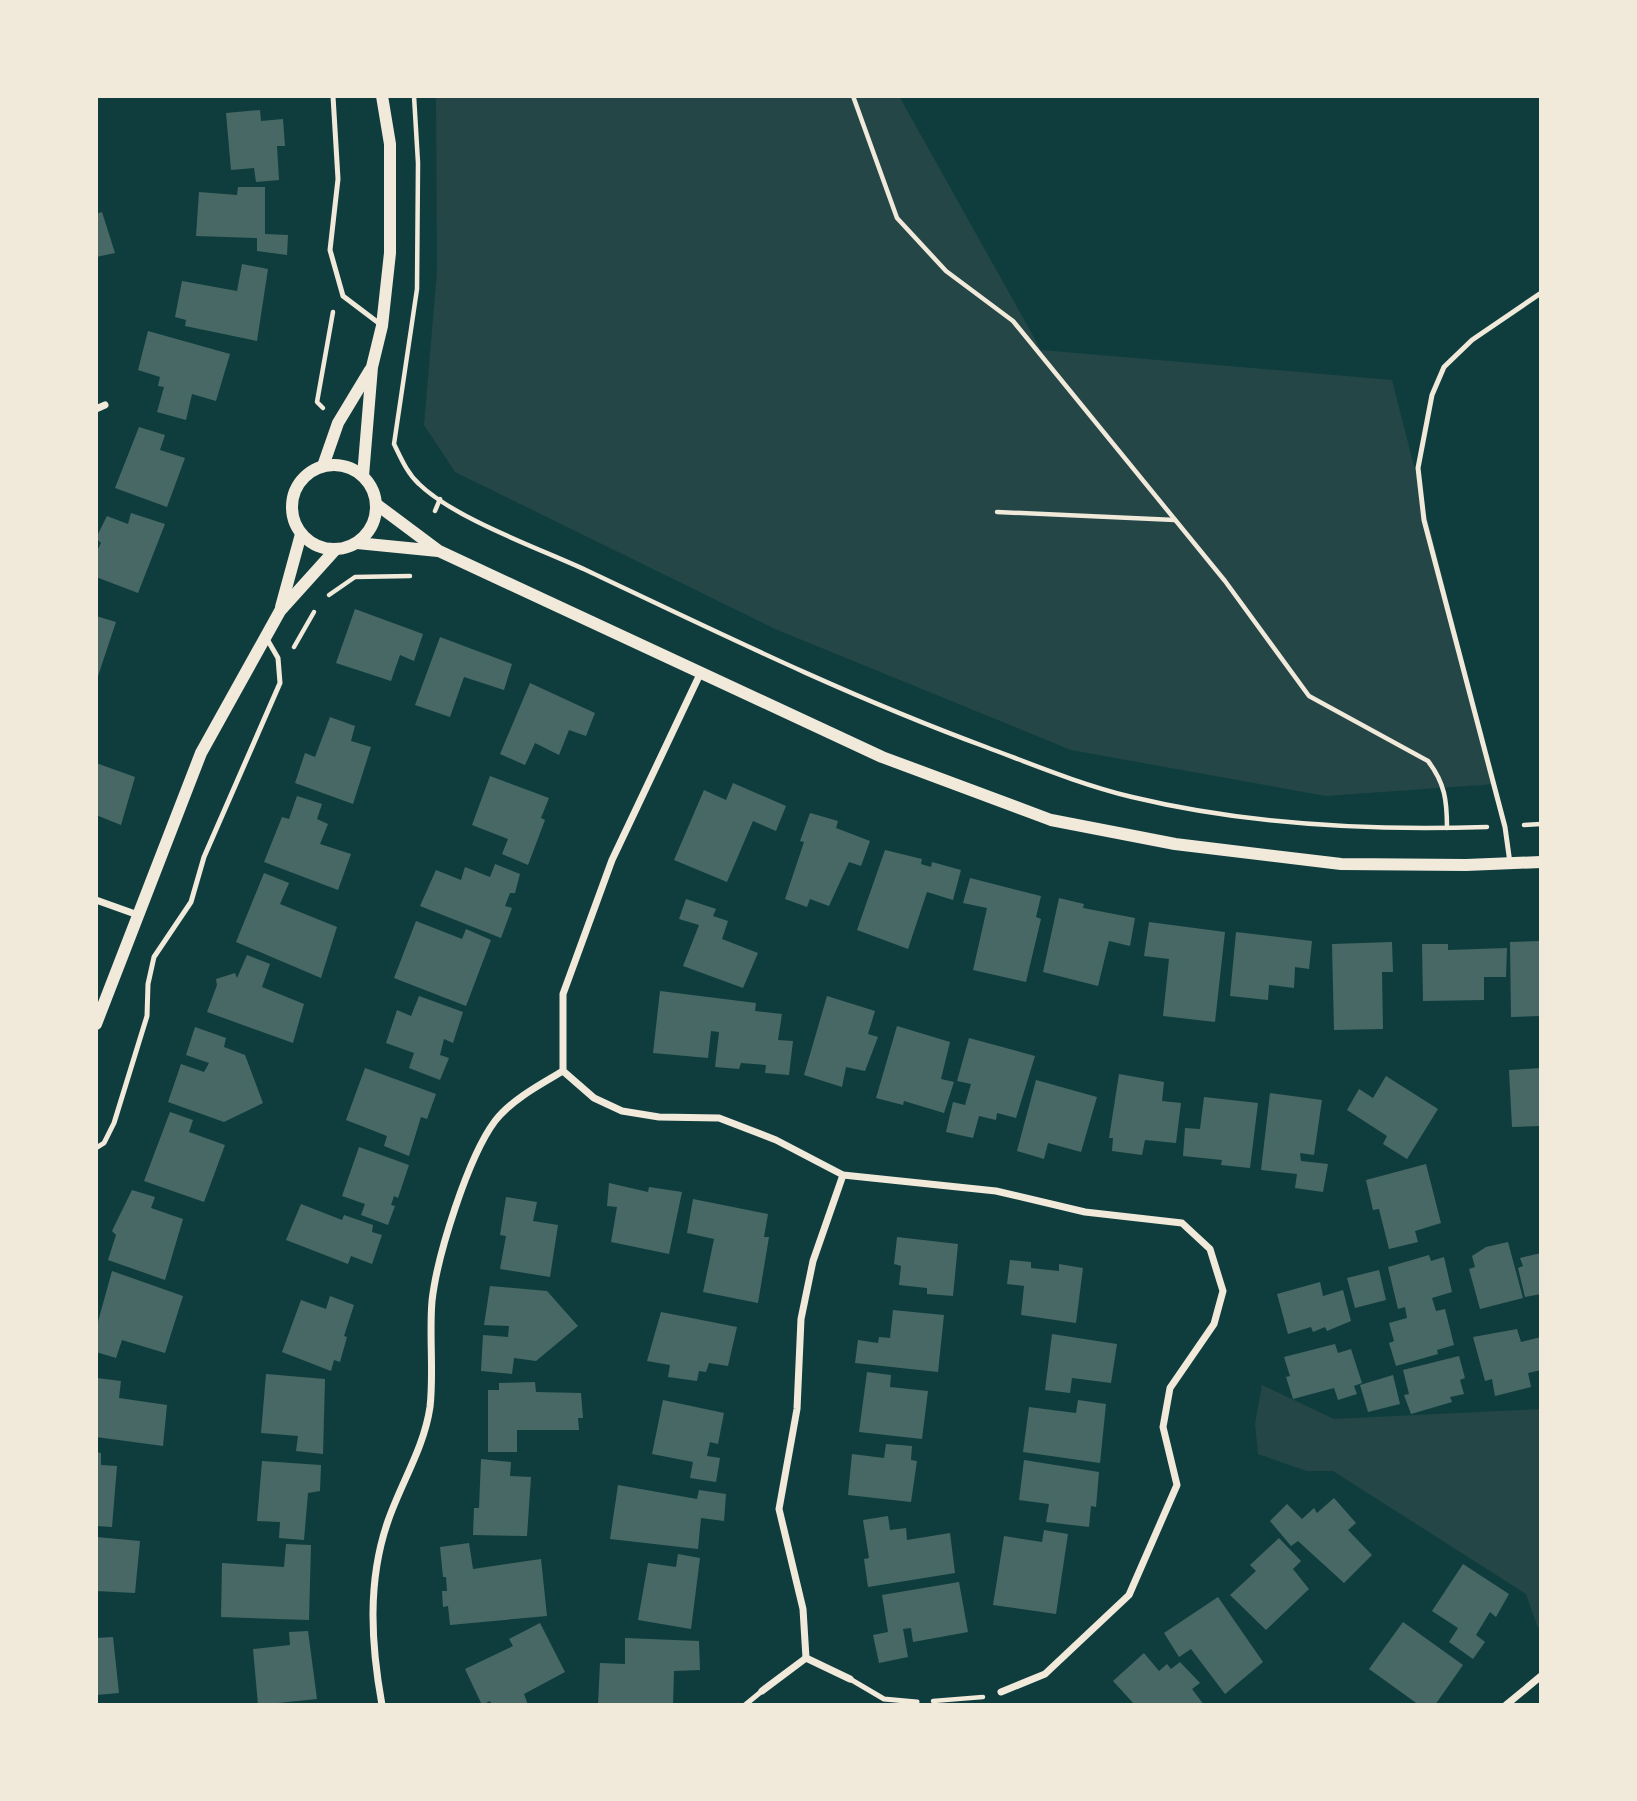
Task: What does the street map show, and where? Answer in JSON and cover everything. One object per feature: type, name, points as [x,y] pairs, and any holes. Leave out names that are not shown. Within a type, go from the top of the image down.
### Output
[{"type":"street","points":[[363,476],[372,367],[382,326],[390,253],[390,144],[382,96]]},
{"type":"street","points":[[280,611],[301,534],[292,508],[294,495],[300,482],[323,466],[338,424],[372,367]]},
{"type":"street","points":[[96,409],[105,405]]},
{"type":"street","points":[[323,466],[351,468],[370,484],[376,504],[372,526],[356,543]]},
{"type":"street","points":[[376,504],[439,551],[882,757],[1051,820],[1175,844],[1341,864],[1541,862]]},
{"type":"street","points":[[301,534],[322,548],[335,550],[356,543],[439,551]]},
{"type":"street","points":[[96,1024],[201,753],[280,611],[335,550]]},
{"type":"street","points":[[701,672],[612,860],[563,994],[563,1071],[594,1098],[622,1111],[659,1117],[719,1118],[776,1139],[843,1175],[996,1191],[1085,1212],[1182,1223],[1210,1249],[1220,1280],[1223,1291],[1214,1324],[1170,1388],[1163,1427],[1177,1485],[1129,1595],[1045,1674],[1001,1692]]},
{"type":"street","points":[[96,900],[138,915]]},
{"type":"street","points":[[382,1705],[372,1650],[373,1594],[387,1523],[418,1451],[429,1407],[432,1302],[438,1261],[475,1158],[496,1120],[533,1089],[563,1071]]},
{"type":"street","points":[[806,1658],[803,1609],[779,1509],[797,1409],[801,1318],[813,1261],[843,1175]]},
{"type":"street","points":[[806,1658],[850,1679]]},
{"type":"street","points":[[762,1691],[806,1658]]},
{"type":"street","points":[[1506,1705],[1541,1676]]},
{"type":"lane","points":[[333,96],[338,179],[330,250],[343,296],[382,326]]},
{"type":"lane","points":[[1510,863],[1506,827],[1424,520],[1418,468],[1432,395],[1444,367],[1472,340],[1541,293]]},
{"type":"lane","points":[[96,1148],[104,1143],[114,1123],[147,1016],[148,984],[154,957],[191,902],[204,857],[280,683],[278,658],[265,635]]},
{"type":"lane","points":[[850,1679],[884,1699],[917,1702]]},
{"type":"lane","points":[[745,1705],[762,1691]]},
{"type":"path","points":[[853,96],[897,218],[946,271],[1013,321],[1225,581],[1309,696],[1429,761],[1442,779],[1447,828]]},
{"type":"path","points":[[328,413],[317,402],[339,280]]},
{"type":"path","points":[[396,426],[394,444],[405,467],[418,484],[488,525],[781,664],[911,719],[1069,778],[1133,797],[1232,814],[1324,825],[1506,827]]},
{"type":"path","points":[[435,511],[440,499]]},
{"type":"path","points":[[998,512],[1175,520]]},
{"type":"path","points":[[325,599],[355,577],[410,576]]},
{"type":"path","points":[[279,673],[316,606]]},
{"type":"path","points":[[917,1702],[972,1700],[1001,1692]]},
{"type":"shaded area","points":[[436,96],[899,96],[1041,350],[1392,380],[1495,784],[1326,796],[1071,750],[775,629],[455,472],[424,425],[437,271]]},
{"type":"shaded area","points":[[1262,1385],[1334,1419],[1541,1409],[1541,1627],[1538,1628],[1526,1594],[1333,1471],[1307,1471],[1258,1454],[1255,1424]]},
{"type":"building","points":[[260,110],[261,121],[283,119],[285,146],[277,146],[279,180],[256,182],[254,168],[231,170],[226,113]]},
{"type":"building","points":[[238,187],[265,187],[265,234],[288,235],[287,255],[257,251],[257,238],[196,236],[199,192],[237,195]]},
{"type":"building","points":[[102,212],[115,253],[96,257],[96,214]]},
{"type":"building","points":[[242,264],[268,269],[257,341],[185,326],[186,320],[175,317],[182,281],[237,291]]},
{"type":"building","points":[[148,331],[230,354],[216,401],[192,394],[186,420],[157,412],[164,387],[158,386],[160,377],[138,370]]},
{"type":"building","points":[[139,427],[165,435],[160,450],[185,458],[167,507],[115,488]]},
{"type":"building","points":[[131,513],[165,524],[138,593],[96,577],[96,553],[101,543],[96,538],[107,516],[128,524]]},
{"type":"building","points":[[355,609],[423,634],[414,661],[400,655],[391,681],[336,663]]},
{"type":"building","points":[[96,616],[116,622],[97,679],[96,679]]},
{"type":"building","points":[[440,637],[512,664],[504,690],[464,677],[450,717],[415,705]]},
{"type":"building","points":[[530,683],[595,713],[586,736],[569,730],[559,755],[535,743],[525,765],[500,754]]},
{"type":"building","points":[[330,717],[355,726],[351,741],[371,747],[353,804],[295,783],[305,753],[315,757]]},
{"type":"building","points":[[96,763],[135,777],[121,825],[96,815]]},
{"type":"building","points":[[490,776],[549,798],[541,818],[545,820],[528,865],[502,854],[508,839],[472,825]]},
{"type":"building","points":[[733,783],[786,806],[776,831],[753,821],[727,882],[674,860],[704,790],[726,800]]},
{"type":"building","points":[[297,796],[322,804],[317,819],[328,824],[320,844],[351,854],[338,890],[264,862],[282,817],[289,819]]},
{"type":"building","points":[[810,813],[838,821],[836,828],[870,841],[861,866],[849,862],[829,906],[810,899],[807,907],[785,899],[804,842],[800,841]]},
{"type":"building","points":[[885,850],[922,859],[921,864],[931,867],[932,862],[961,870],[953,900],[927,892],[908,949],[857,930]]},
{"type":"building","points":[[495,864],[520,874],[515,893],[510,893],[505,906],[512,908],[501,938],[420,906],[436,870],[461,880],[465,867],[490,877]]},
{"type":"building","points":[[264,873],[289,883],[280,904],[337,927],[321,978],[236,942]]},
{"type":"building","points":[[970,878],[1041,896],[1036,917],[1041,919],[1026,982],[973,970],[987,908],[963,903]]},
{"type":"building","points":[[1059,898],[1084,904],[1083,908],[1135,918],[1130,946],[1109,941],[1098,986],[1043,972]]},
{"type":"building","points":[[686,899],[716,909],[713,916],[728,921],[722,939],[758,953],[743,988],[683,966],[699,925],[679,919]]},
{"type":"building","points":[[416,921],[462,939],[466,929],[491,940],[466,1006],[394,978]]},
{"type":"building","points":[[1149,922],[1225,932],[1215,1022],[1163,1016],[1169,959],[1144,956]]},
{"type":"building","points":[[1236,932],[1312,941],[1309,969],[1295,967],[1294,988],[1269,985],[1268,1000],[1230,996]]},
{"type":"building","points":[[1541,941],[1541,1016],[1511,1017],[1510,942]]},
{"type":"building","points":[[1392,942],[1393,972],[1382,972],[1383,1029],[1334,1030],[1332,944]]},
{"type":"building","points":[[1422,944],[1448,944],[1448,950],[1507,948],[1506,977],[1484,977],[1484,1000],[1423,1001]]},
{"type":"building","points":[[247,955],[270,964],[262,987],[304,1004],[293,1043],[207,1012],[217,985],[216,979],[235,973],[237,978]]},
{"type":"building","points":[[660,991],[756,1003],[755,1011],[782,1014],[778,1040],[793,1041],[789,1075],[765,1073],[766,1065],[741,1063],[739,1069],[715,1067],[719,1032],[711,1031],[708,1058],[653,1053]]},
{"type":"building","points":[[419,996],[463,1012],[453,1043],[444,1039],[440,1055],[449,1058],[440,1080],[409,1068],[414,1053],[386,1043],[397,1010],[411,1016]]},
{"type":"building","points":[[827,996],[875,1011],[868,1034],[878,1037],[865,1071],[846,1067],[842,1087],[804,1075]]},
{"type":"building","points":[[897,1026],[950,1042],[941,1079],[954,1082],[944,1113],[904,1101],[903,1105],[876,1098]]},
{"type":"building","points":[[195,1027],[226,1038],[224,1047],[245,1055],[263,1103],[224,1122],[168,1102],[181,1064],[204,1072],[209,1063],[186,1055]]},
{"type":"building","points":[[969,1038],[1035,1056],[1016,1118],[997,1113],[996,1120],[979,1116],[973,1138],[946,1132],[953,1102],[965,1105],[971,1084],[957,1081]]},
{"type":"building","points":[[365,1068],[436,1094],[427,1119],[421,1117],[409,1156],[384,1146],[387,1136],[346,1120]]},
{"type":"building","points":[[1541,1068],[1541,1126],[1512,1127],[1509,1070]]},
{"type":"building","points":[[1119,1074],[1164,1082],[1162,1101],[1181,1103],[1176,1143],[1145,1140],[1142,1155],[1112,1151],[1113,1138],[1109,1138]]},
{"type":"building","points":[[1386,1076],[1438,1109],[1407,1159],[1383,1144],[1387,1136],[1347,1110],[1359,1089],[1373,1098]]},
{"type":"building","points":[[1036,1080],[1097,1097],[1081,1152],[1048,1143],[1044,1159],[1017,1151]]},
{"type":"building","points":[[1270,1093],[1322,1100],[1314,1155],[1300,1153],[1301,1161],[1328,1164],[1323,1192],[1295,1188],[1297,1174],[1261,1170]]},
{"type":"building","points":[[1204,1097],[1258,1103],[1250,1168],[1221,1165],[1222,1160],[1183,1156],[1185,1128],[1200,1129]]},
{"type":"building","points":[[170,1112],[193,1120],[189,1132],[225,1145],[204,1202],[144,1181]]},
{"type":"building","points":[[359,1147],[409,1165],[398,1198],[394,1196],[391,1205],[395,1206],[388,1225],[361,1215],[365,1204],[342,1196]]},
{"type":"building","points":[[1426,1164],[1441,1223],[1415,1231],[1418,1242],[1389,1249],[1379,1209],[1373,1210],[1366,1180]]},
{"type":"building","points":[[609,1183],[648,1192],[649,1187],[682,1192],[669,1254],[611,1242],[617,1207],[607,1206]]},
{"type":"building","points":[[132,1190],[155,1197],[151,1208],[183,1219],[165,1280],[108,1260],[116,1235],[112,1231]]},
{"type":"building","points":[[506,1197],[537,1202],[533,1221],[558,1225],[550,1277],[500,1269],[506,1236],[500,1235]]},
{"type":"building","points":[[693,1199],[768,1214],[764,1237],[769,1237],[758,1303],[703,1292],[714,1239],[687,1233]]},
{"type":"building","points":[[301,1204],[342,1220],[344,1215],[373,1225],[372,1232],[382,1235],[372,1264],[351,1256],[348,1264],[286,1240]]},
{"type":"building","points":[[897,1237],[958,1244],[953,1296],[927,1294],[927,1288],[899,1285],[901,1266],[894,1264]]},
{"type":"building","points":[[1508,1242],[1523,1298],[1480,1309],[1469,1269],[1475,1267],[1472,1256],[1486,1247]]},
{"type":"building","points":[[1541,1253],[1541,1294],[1525,1297],[1518,1268],[1523,1266],[1520,1258]]},
{"type":"building","points":[[1429,1255],[1431,1261],[1444,1257],[1452,1292],[1432,1298],[1436,1311],[1445,1309],[1454,1345],[1437,1350],[1438,1354],[1396,1366],[1389,1343],[1394,1341],[1389,1323],[1407,1318],[1405,1307],[1398,1309],[1388,1267]]},
{"type":"building","points":[[1010,1260],[1031,1262],[1031,1268],[1059,1271],[1059,1264],[1083,1268],[1076,1323],[1021,1315],[1024,1286],[1007,1284]]},
{"type":"building","points":[[1379,1270],[1386,1300],[1355,1308],[1347,1278]]},
{"type":"building","points":[[112,1271],[183,1296],[165,1353],[122,1340],[116,1358],[96,1352],[96,1329]]},
{"type":"building","points":[[1320,1282],[1323,1296],[1343,1290],[1351,1321],[1327,1331],[1325,1327],[1313,1332],[1311,1327],[1288,1334],[1277,1294]]},
{"type":"building","points":[[490,1286],[547,1291],[578,1326],[536,1361],[514,1358],[512,1374],[481,1371],[483,1335],[508,1337],[509,1326],[484,1325]]},
{"type":"building","points":[[330,1296],[354,1305],[344,1336],[347,1337],[340,1362],[334,1360],[331,1371],[282,1352],[301,1300],[326,1309]]},
{"type":"building","points":[[893,1310],[944,1315],[938,1372],[855,1363],[858,1340],[878,1343],[879,1337],[890,1338]]},
{"type":"building","points":[[661,1312],[737,1327],[728,1366],[709,1363],[706,1372],[699,1371],[697,1381],[668,1377],[670,1365],[647,1361]]},
{"type":"building","points":[[1517,1329],[1521,1342],[1541,1337],[1541,1370],[1528,1373],[1531,1387],[1495,1396],[1492,1379],[1485,1381],[1473,1337]]},
{"type":"building","points":[[1052,1334],[1117,1344],[1111,1383],[1072,1378],[1070,1393],[1045,1390]]},
{"type":"building","points":[[1335,1344],[1338,1353],[1351,1349],[1362,1383],[1354,1386],[1357,1394],[1338,1400],[1334,1388],[1293,1399],[1286,1377],[1290,1376],[1284,1357]]},
{"type":"building","points":[[1459,1356],[1465,1378],[1460,1380],[1464,1394],[1450,1397],[1452,1402],[1411,1414],[1404,1395],[1409,1394],[1403,1370]]},
{"type":"building","points":[[867,1372],[891,1375],[890,1387],[928,1391],[922,1439],[859,1432]]},
{"type":"building","points":[[266,1374],[325,1379],[323,1454],[296,1451],[298,1436],[261,1433]]},
{"type":"building","points":[[1393,1375],[1400,1404],[1368,1412],[1360,1385]]},
{"type":"building","points":[[97,1378],[121,1381],[119,1398],[167,1405],[163,1446],[96,1437]]},
{"type":"building","points":[[535,1382],[536,1392],[581,1393],[583,1418],[578,1418],[579,1430],[517,1430],[517,1452],[488,1452],[488,1390],[499,1390],[499,1383]]},
{"type":"building","points":[[663,1400],[724,1413],[718,1444],[710,1442],[707,1456],[720,1458],[716,1482],[690,1478],[693,1462],[652,1454]]},
{"type":"building","points":[[1078,1400],[1106,1404],[1100,1463],[1023,1452],[1029,1407],[1076,1413]]},
{"type":"building","points":[[886,1444],[912,1446],[911,1460],[917,1461],[911,1502],[848,1495],[852,1454],[884,1458]]},
{"type":"building","points":[[96,1452],[101,1453],[101,1465],[117,1466],[112,1527],[96,1526]]},
{"type":"building","points":[[481,1459],[511,1462],[510,1476],[531,1477],[527,1536],[473,1535],[474,1508],[479,1508]]},
{"type":"building","points":[[1024,1460],[1099,1472],[1096,1507],[1091,1506],[1089,1527],[1046,1522],[1049,1504],[1019,1500]]},
{"type":"building","points":[[262,1461],[321,1465],[320,1491],[308,1493],[304,1540],[279,1538],[280,1522],[257,1521]]},
{"type":"building","points":[[618,1485],[697,1499],[699,1490],[726,1494],[724,1521],[701,1518],[698,1549],[610,1539]]},
{"type":"building","points":[[1334,1498],[1356,1523],[1348,1530],[1372,1555],[1344,1583],[1298,1541],[1291,1546],[1270,1521],[1287,1504],[1302,1519],[1314,1508],[1317,1513]]},
{"type":"building","points":[[888,1516],[890,1530],[906,1528],[907,1540],[950,1533],[955,1573],[868,1587],[864,1559],[869,1558],[863,1520]]},
{"type":"building","points":[[1044,1530],[1068,1534],[1056,1614],[993,1605],[1004,1536],[1042,1542]]},
{"type":"building","points":[[96,1537],[140,1541],[135,1593],[96,1591]]},
{"type":"building","points":[[1279,1538],[1301,1561],[1293,1569],[1309,1589],[1266,1630],[1230,1595],[1256,1571],[1250,1565]]},
{"type":"building","points":[[469,1543],[473,1569],[541,1559],[547,1616],[450,1625],[448,1606],[443,1607],[442,1591],[447,1591],[440,1547]]},
{"type":"building","points":[[286,1544],[311,1545],[309,1620],[221,1617],[222,1563],[284,1567]]},
{"type":"building","points":[[678,1554],[700,1558],[691,1629],[638,1620],[648,1563],[676,1567]]},
{"type":"building","points":[[1463,1564],[1509,1594],[1496,1617],[1490,1612],[1476,1635],[1485,1642],[1473,1659],[1449,1642],[1458,1628],[1432,1611]]},
{"type":"building","points":[[959,1582],[968,1632],[913,1642],[911,1628],[903,1629],[908,1657],[879,1663],[873,1635],[888,1632],[882,1595]]},
{"type":"building","points":[[1218,1597],[1263,1662],[1225,1694],[1191,1649],[1179,1657],[1164,1633]]},
{"type":"building","points":[[1403,1622],[1463,1665],[1435,1705],[1419,1705],[1369,1669]]},
{"type":"building","points":[[540,1623],[565,1672],[524,1694],[528,1705],[492,1705],[490,1701],[482,1705],[465,1669],[513,1646],[509,1639]]},
{"type":"building","points":[[308,1631],[317,1699],[258,1705],[253,1649],[290,1645],[289,1632]]},
{"type":"building","points":[[113,1637],[119,1693],[96,1695],[96,1638]]},
{"type":"building","points":[[625,1638],[699,1641],[700,1670],[674,1671],[673,1705],[598,1705],[600,1663],[625,1664]]},
{"type":"building","points":[[1144,1653],[1159,1671],[1167,1664],[1171,1669],[1180,1662],[1200,1683],[1192,1689],[1204,1705],[1135,1705],[1113,1681]]}]
